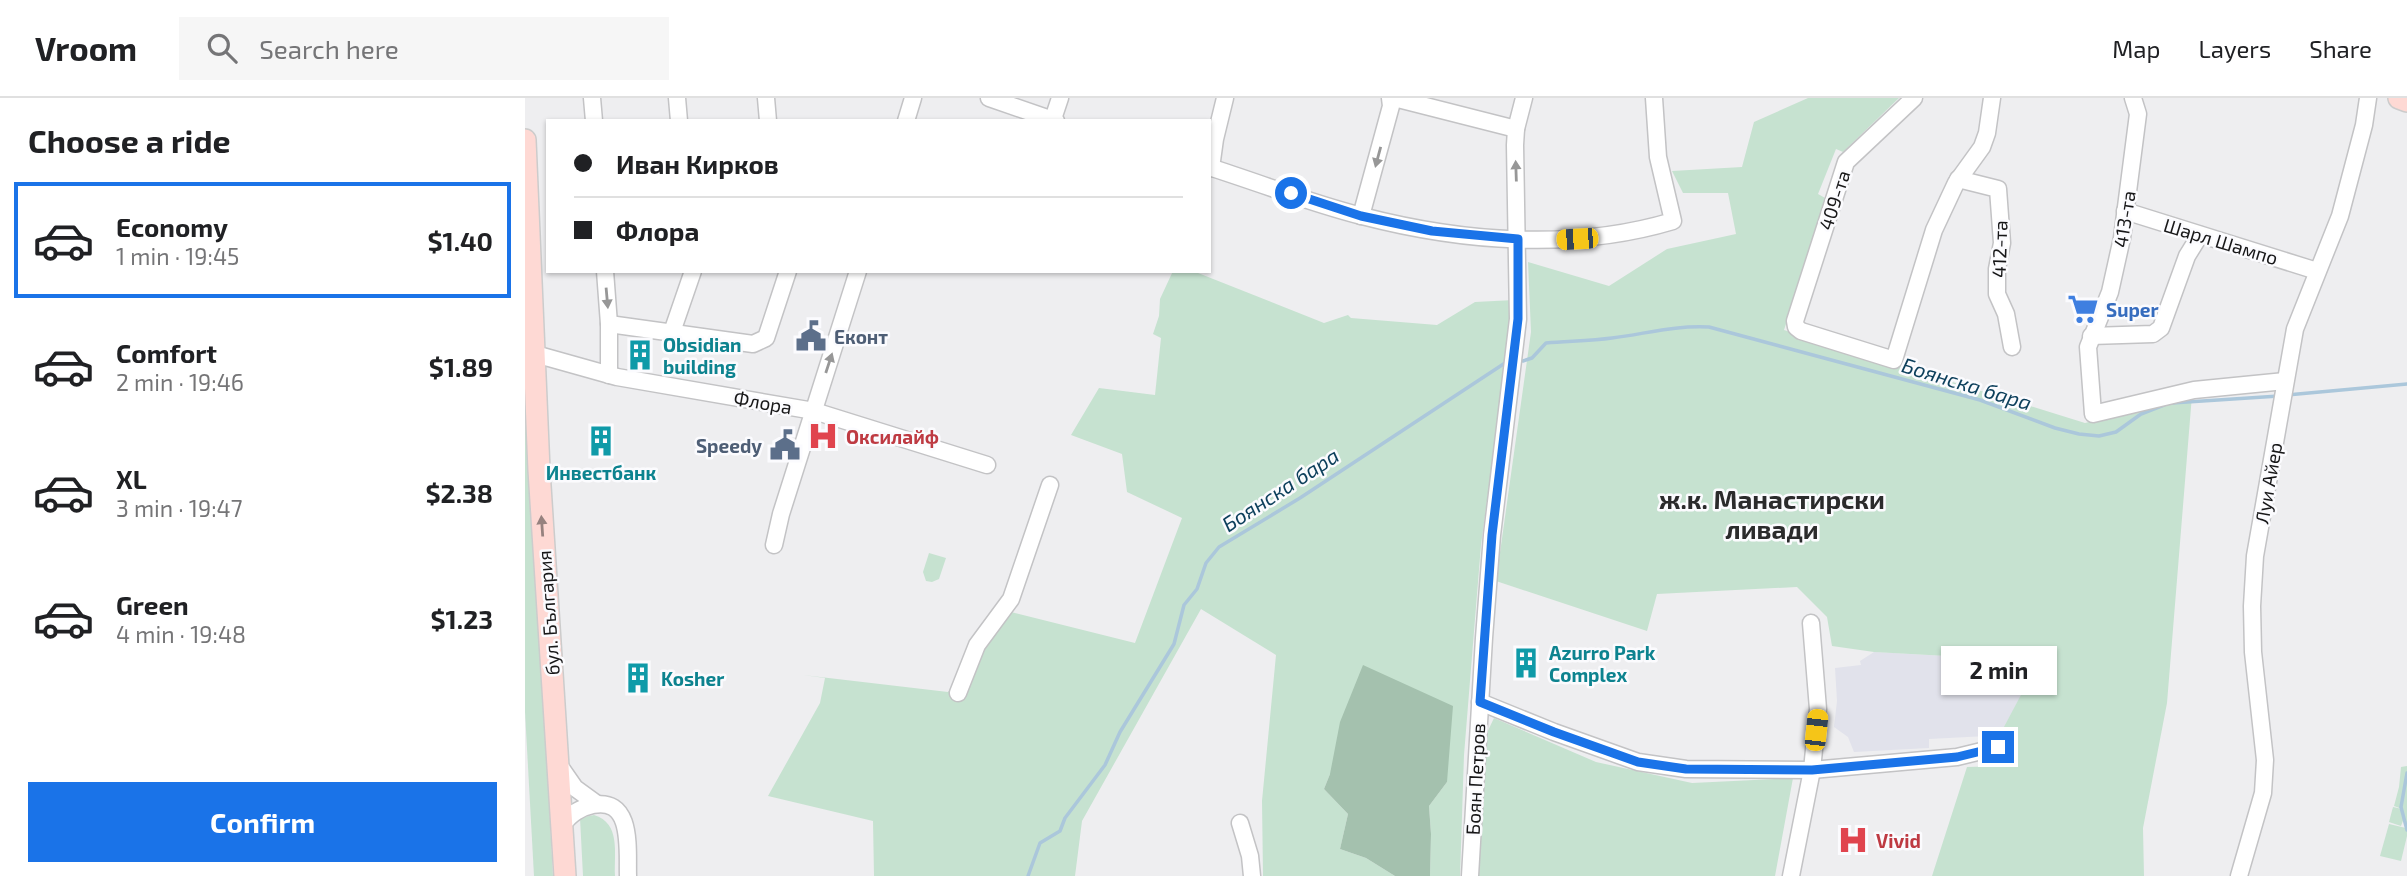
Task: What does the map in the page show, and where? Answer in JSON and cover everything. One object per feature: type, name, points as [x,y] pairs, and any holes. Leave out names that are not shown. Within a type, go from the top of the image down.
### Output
[{"type":"main road","points":[[2399,98],[2407,101]]},
{"type":"main road","name":"бул. България","points":[[525,140],[538,470],[565,876]]},
{"type":"street","points":[[592,98],[593,119]]},
{"type":"street","points":[[677,98],[679,119]]},
{"type":"street","points":[[766,98],[768,119]]},
{"type":"street","points":[[907,119],[913,98]]},
{"type":"street","points":[[989,98],[1052,119]]},
{"type":"street","points":[[1055,119],[1060,98]]},
{"type":"street","points":[[1361,216],[1392,98],[1516,129]]},
{"type":"street","name":"Боян Петров","points":[[1470,876],[1492,535],[1518,319],[1516,129],[1524,98]]},
{"type":"street","points":[[1211,168],[1361,216],[1432,231],[1554,240],[1614,235],[1673,221],[1658,157],[1654,98]]},
{"type":"street","name":"409-та","points":[[1914,98],[1846,162],[1795,321],[1796,327],[1801,331],[1894,360],[1934,230],[1958,179]]},
{"type":"street","points":[[1958,179],[1984,140],[1990,120],[1991,98]]},
{"type":"street","name":"413-та","points":[[2133,98],[2138,114],[2125,211],[2110,292],[2088,347],[2093,414],[2194,390],[2284,391]]},
{"type":"street","name":"Луи Айер","points":[[2239,876],[2263,793],[2265,760],[2253,652],[2255,556],[2295,329],[2340,216],[2364,125],[2368,98]]},
{"type":"street","points":[[1211,160],[1219,100]]},
{"type":"street","name":"412-та","points":[[1958,179],[1998,189],[2003,243],[1997,269],[1997,295],[2005,314],[2012,347]]},
{"type":"street","name":"Шарл Шампо","points":[[2125,211],[2317,271]]},
{"type":"street","points":[[2091,336],[2153,334],[2161,328],[2187,256],[2200,235]]},
{"type":"street","points":[[605,273],[609,375]]},
{"type":"street","points":[[673,332],[692,273]]},
{"type":"street","points":[[609,324],[753,344],[760,342],[766,338],[787,273]]},
{"type":"street","points":[[776,539],[857,273]]},
{"type":"street","name":"Флора","points":[[534,354],[609,375],[814,411],[987,466]]},
{"type":"street","points":[[958,693],[977,645],[1011,599],[1050,485]]},
{"type":"street","points":[[1791,876],[1812,770],[1818,709],[1811,623]]},
{"type":"street","points":[[1480,702],[1638,762],[1686,769],[1812,770],[1957,757],[1998,747]]},
{"type":"street","points":[[559,765],[575,788],[597,804],[614,808],[624,820],[628,876]]},
{"type":"street","points":[[562,825],[575,811],[597,804]]},
{"type":"street","points":[[1240,823],[1250,856],[1252,876]]},
{"type":"shaded area","points":[[1874,652],[2040,661],[1998,738],[1987,736],[1929,739],[1929,748],[1854,752],[1848,737],[1834,727],[1837,701],[1835,668],[1861,665],[1860,661]]},
{"type":"green space","points":[[1808,98],[1899,98],[1843,152],[1836,149],[1818,194],[1827,199],[1784,330],[2085,423],[2192,395],[2167,703],[2143,828],[2144,876],[1932,876],[1967,767],[2003,766],[1998,738],[2039,661],[1874,652],[1832,646],[1827,617],[1797,587],[1657,594],[1647,631],[1496,581],[1531,332],[1528,262],[1609,286],[1667,249],[1736,234],[1728,193],[1683,193],[1672,171],[1742,167],[1754,122]]},
{"type":"green space","points":[[1172,273],[1198,273],[1324,323],[1348,315],[1351,318],[1437,325],[1475,302],[1514,300],[1481,545],[1464,755],[1460,876],[1430,876],[1429,806],[1447,782],[1330,774],[1324,789],[1348,814],[1340,849],[1366,858],[1395,876],[1263,876],[1262,801],[1276,655],[1201,609],[1082,821],[1075,876],[874,876],[873,821],[768,796],[820,703],[825,678],[803,675],[948,692],[1011,612],[1135,643],[1182,518],[1127,492],[1122,454],[1071,435],[1099,388],[1155,395],[1161,338],[1153,334],[1159,316],[1160,299]]},
{"type":"green space","points":[[525,417],[537,579],[553,876],[534,876],[525,712]]},
{"type":"green space","points":[[929,553],[946,558],[939,579],[932,582],[926,581],[923,572]]},
{"type":"green space","points":[[1363,665],[1453,706],[1447,782],[1429,806],[1430,876],[1395,876],[1366,858],[1340,849],[1348,814],[1324,789],[1330,774],[1340,722]]},
{"type":"green space","points":[[1494,718],[1596,762],[1692,783],[1793,778],[1775,876],[1479,876],[1485,737]]},
{"type":"green space","points":[[2407,766],[2407,836],[2401,861],[2380,856],[2389,824],[2406,828],[2404,818],[2401,826],[2389,822],[2393,807],[2402,809],[2394,806],[2401,767]]},
{"type":"green space","points":[[594,815],[603,819],[612,832],[615,876],[583,876],[580,818]]},
{"type":"waterway","name":"Боянска бара","points":[[1523,361],[1532,358],[1546,343],[1604,339],[1684,327],[1709,327],[1980,400],[2055,428],[2079,434],[2099,436],[2116,432],[2141,414],[2164,405]]},
{"type":"waterway","name":"Боянска бара","points":[[1028,876],[1040,843],[1060,831],[1065,818],[1105,765],[1120,732],[1174,644],[1184,605],[1197,589],[1206,563],[1219,547],[1300,498],[1505,363]]},
{"type":"waterway","name":"Боянска бара","points":[[2287,395],[2407,384]]},
{"type":"waterway","name":"Боянска бара","points":[[2172,403],[2279,396]]},
{"type":"waterway","points":[[2407,773],[2401,807],[2407,830]]},
{"type":"place","name":"Super","points":[[2083,309]]},
{"type":"place","name":"Еконт","points":[[811,336]]},
{"type":"place","name":"Obsidian building","points":[[640,355]]},
{"type":"place","name":"Оксилайф","points":[[823,436]]},
{"type":"place","name":"Инвестбанк","points":[[601,441]]},
{"type":"place","name":"Speedy","points":[[785,445]]},
{"type":"place","name":"Azurro Park Complex","points":[[1526,663]]},
{"type":"place","name":"Kosher","points":[[638,678]]},
{"type":"place","name":"Vivid","points":[[1853,840]]},
{"type":"district","name":"ж.к. Манастирски ливади","points":[[1772,513]]},
{"type":"route","points":[[1291,193],[1361,216],[1432,231],[1518,239],[1518,319],[1492,535],[1480,702],[1638,762],[1686,769],[1812,770],[1957,757],[1998,747]]}]
